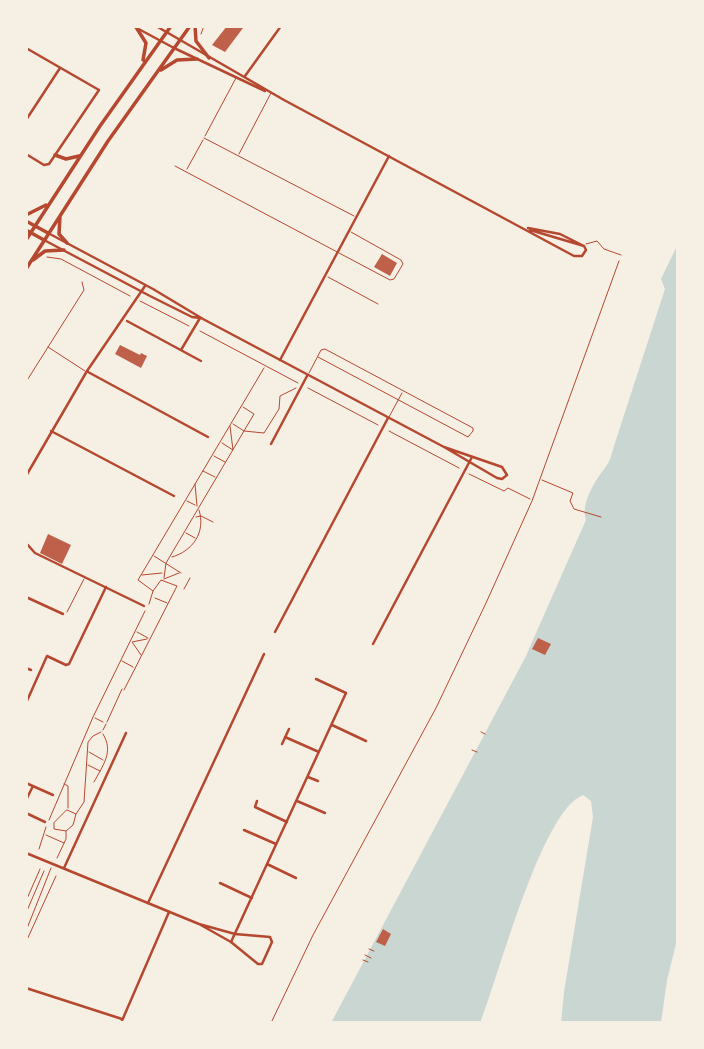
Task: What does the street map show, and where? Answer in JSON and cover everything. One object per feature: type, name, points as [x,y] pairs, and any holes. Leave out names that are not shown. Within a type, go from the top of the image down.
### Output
[{"type":"main road","points":[[26,240],[28,232],[35,226],[80,155],[171,26]]},
{"type":"main road","points":[[27,268],[60,214],[190,26]]},
{"type":"main road","points":[[195,26],[196,41],[209,58]]},
{"type":"main road","points":[[134,27],[146,45],[141,68]]},
{"type":"main road","points":[[154,76],[175,60],[197,59]]},
{"type":"main road","points":[[55,155],[66,159],[80,155]]},
{"type":"main road","points":[[26,215],[50,202]]},
{"type":"main road","points":[[60,214],[59,233],[67,243]]},
{"type":"main road","points":[[26,221],[48,233]]},
{"type":"main road","points":[[28,232],[44,240]]},
{"type":"main road","points":[[27,268],[45,251],[64,250]]},
{"type":"street","points":[[156,26],[271,93],[577,257],[585,253],[584,246],[526,229]]},
{"type":"street","points":[[245,76],[281,26]]},
{"type":"street","points":[[134,27],[271,93]]},
{"type":"street","points":[[26,48],[99,90],[45,166],[26,154]]},
{"type":"street","points":[[26,120],[60,68]]},
{"type":"street","points":[[280,360],[388,156]]},
{"type":"street","points":[[48,233],[497,478],[502,479],[507,475],[502,467],[444,447]]},
{"type":"street","points":[[44,240],[140,291],[192,317],[200,318]]},
{"type":"street","points":[[26,476],[87,371],[145,285]]},
{"type":"street","points":[[181,350],[200,318]]},
{"type":"street","points":[[127,321],[201,360]]},
{"type":"street","points":[[87,371],[208,438]]},
{"type":"street","points":[[271,444],[307,375]]},
{"type":"street","points":[[275,632],[388,418]]},
{"type":"street","points":[[51,431],[174,496]]},
{"type":"street","points":[[373,644],[472,457]]},
{"type":"street","points":[[26,543],[33,551],[144,606]]},
{"type":"street","points":[[26,703],[47,656],[69,664],[106,587]]},
{"type":"street","points":[[26,597],[65,613]]},
{"type":"street","points":[[148,903],[264,654]]},
{"type":"street","points":[[26,668],[31,670]]},
{"type":"street","points":[[231,942],[346,693],[316,679]]},
{"type":"street","points":[[332,725],[366,741]]},
{"type":"street","points":[[282,744],[289,729]]},
{"type":"street","points":[[64,868],[126,733]]},
{"type":"street","points":[[285,737],[319,752]]},
{"type":"street","points":[[308,776],[318,781]]},
{"type":"street","points":[[26,783],[53,795]]},
{"type":"street","points":[[26,800],[33,786]]},
{"type":"street","points":[[257,801],[255,807],[287,822]]},
{"type":"street","points":[[297,801],[324,813]]},
{"type":"street","points":[[26,813],[45,822]]},
{"type":"street","points":[[244,830],[276,844]]},
{"type":"street","points":[[26,853],[199,924],[231,942],[258,964],[266,960],[272,942],[270,937],[235,933],[199,924]]},
{"type":"street","points":[[267,864],[296,878]]},
{"type":"street","points":[[220,883],[252,898]]},
{"type":"street","points":[[26,988],[122,1021],[169,912]]},
{"type":"lane","points":[[186,172],[236,78]]},
{"type":"lane","points":[[238,156],[271,93]]},
{"type":"lane","points":[[204,138],[356,217]]},
{"type":"lane","points":[[176,166],[391,280],[403,264],[400,259],[348,231]]},
{"type":"lane","points":[[584,246],[597,241],[604,249],[621,255]]},
{"type":"lane","points":[[325,275],[378,304]]},
{"type":"lane","points":[[26,382],[84,290],[82,282]]},
{"type":"lane","points":[[48,347],[87,371]]},
{"type":"lane","points":[[307,375],[321,349],[325,349],[472,428],[473,431],[468,437],[318,357]]},
{"type":"lane","points":[[388,418],[403,391]]},
{"type":"lane","points":[[65,613],[85,577]]},
{"type":"path","points":[[271,1023],[318,924],[442,695],[532,500],[621,255]]},
{"type":"path","points":[[47,257],[61,258],[464,471],[504,491],[508,488],[532,500]]},
{"type":"path","points":[[153,591],[138,580],[265,366]]},
{"type":"path","points":[[230,424],[244,431],[264,433],[279,409],[280,396],[291,388],[302,386]]},
{"type":"path","points":[[164,580],[169,557],[254,414],[241,406]]},
{"type":"path","points":[[230,424],[233,450]]},
{"type":"path","points":[[220,442],[233,450]]},
{"type":"path","points":[[212,454],[226,463]]},
{"type":"path","points":[[203,470],[217,478]]},
{"type":"path","points":[[540,479],[573,493],[570,501],[574,509],[601,516]]},
{"type":"path","points":[[169,557],[188,550],[197,539],[201,516],[195,484]]},
{"type":"path","points":[[185,500],[198,508]]},
{"type":"path","points":[[193,517],[201,516],[213,522]]},
{"type":"path","points":[[184,532],[197,539]]},
{"type":"path","points":[[176,547],[178,555]]},
{"type":"path","points":[[39,849],[79,748],[153,597],[153,591],[158,583],[175,573],[181,573],[152,555]]},
{"type":"path","points":[[141,575],[164,573]]},
{"type":"path","points":[[26,930],[64,843],[66,831],[85,802],[88,742],[102,732],[177,586],[172,576]]},
{"type":"path","points":[[184,589],[190,578]]},
{"type":"path","points":[[164,580],[175,585]]},
{"type":"path","points":[[153,597],[167,604]]},
{"type":"path","points":[[135,631],[149,638]]},
{"type":"path","points":[[131,642],[149,638]]},
{"type":"path","points":[[131,642],[141,655]]},
{"type":"path","points":[[120,660],[135,667]]},
{"type":"path","points":[[93,717],[106,723]]},
{"type":"path","points":[[94,782],[109,748],[102,732]]},
{"type":"path","points":[[481,732],[485,734]]},
{"type":"path","points":[[79,748],[112,764]]},
{"type":"path","points":[[472,750],[477,752]]},
{"type":"path","points":[[86,764],[100,771]]},
{"type":"path","points":[[51,838],[54,823],[67,810],[68,786],[64,784]]},
{"type":"path","points":[[67,810],[76,814]]},
{"type":"path","points":[[54,829],[66,831]]},
{"type":"path","points":[[44,835],[64,843]]},
{"type":"path","points":[[26,901],[40,869]]},
{"type":"path","points":[[26,913],[44,871]]},
{"type":"path","points":[[26,942],[56,876]]},
{"type":"path","points":[[369,949],[374,951]]},
{"type":"path","points":[[365,955],[370,958]]},
{"type":"path","points":[[363,960],[368,962]]},
{"type":"shaded area","points":[[678,244],[678,936],[667,980],[661,1023],[561,1023],[593,817],[591,801],[583,795],[567,808],[552,831],[537,863],[522,898],[480,1023],[331,1023],[525,658],[586,520],[585,507],[590,492],[611,457],[665,289],[661,279]]},
{"type":"building","points":[[227,26],[243,28],[225,52],[212,45]]},
{"type":"building","points":[[382,254],[397,263],[390,276],[374,267]]},
{"type":"building","points":[[120,345],[147,356],[141,368],[115,354]]},
{"type":"building","points":[[48,534],[71,545],[62,564],[40,553]]},
{"type":"building","points":[[538,638],[551,644],[545,655],[532,649]]},
{"type":"building","points":[[383,929],[391,934],[385,946],[376,942]]}]
